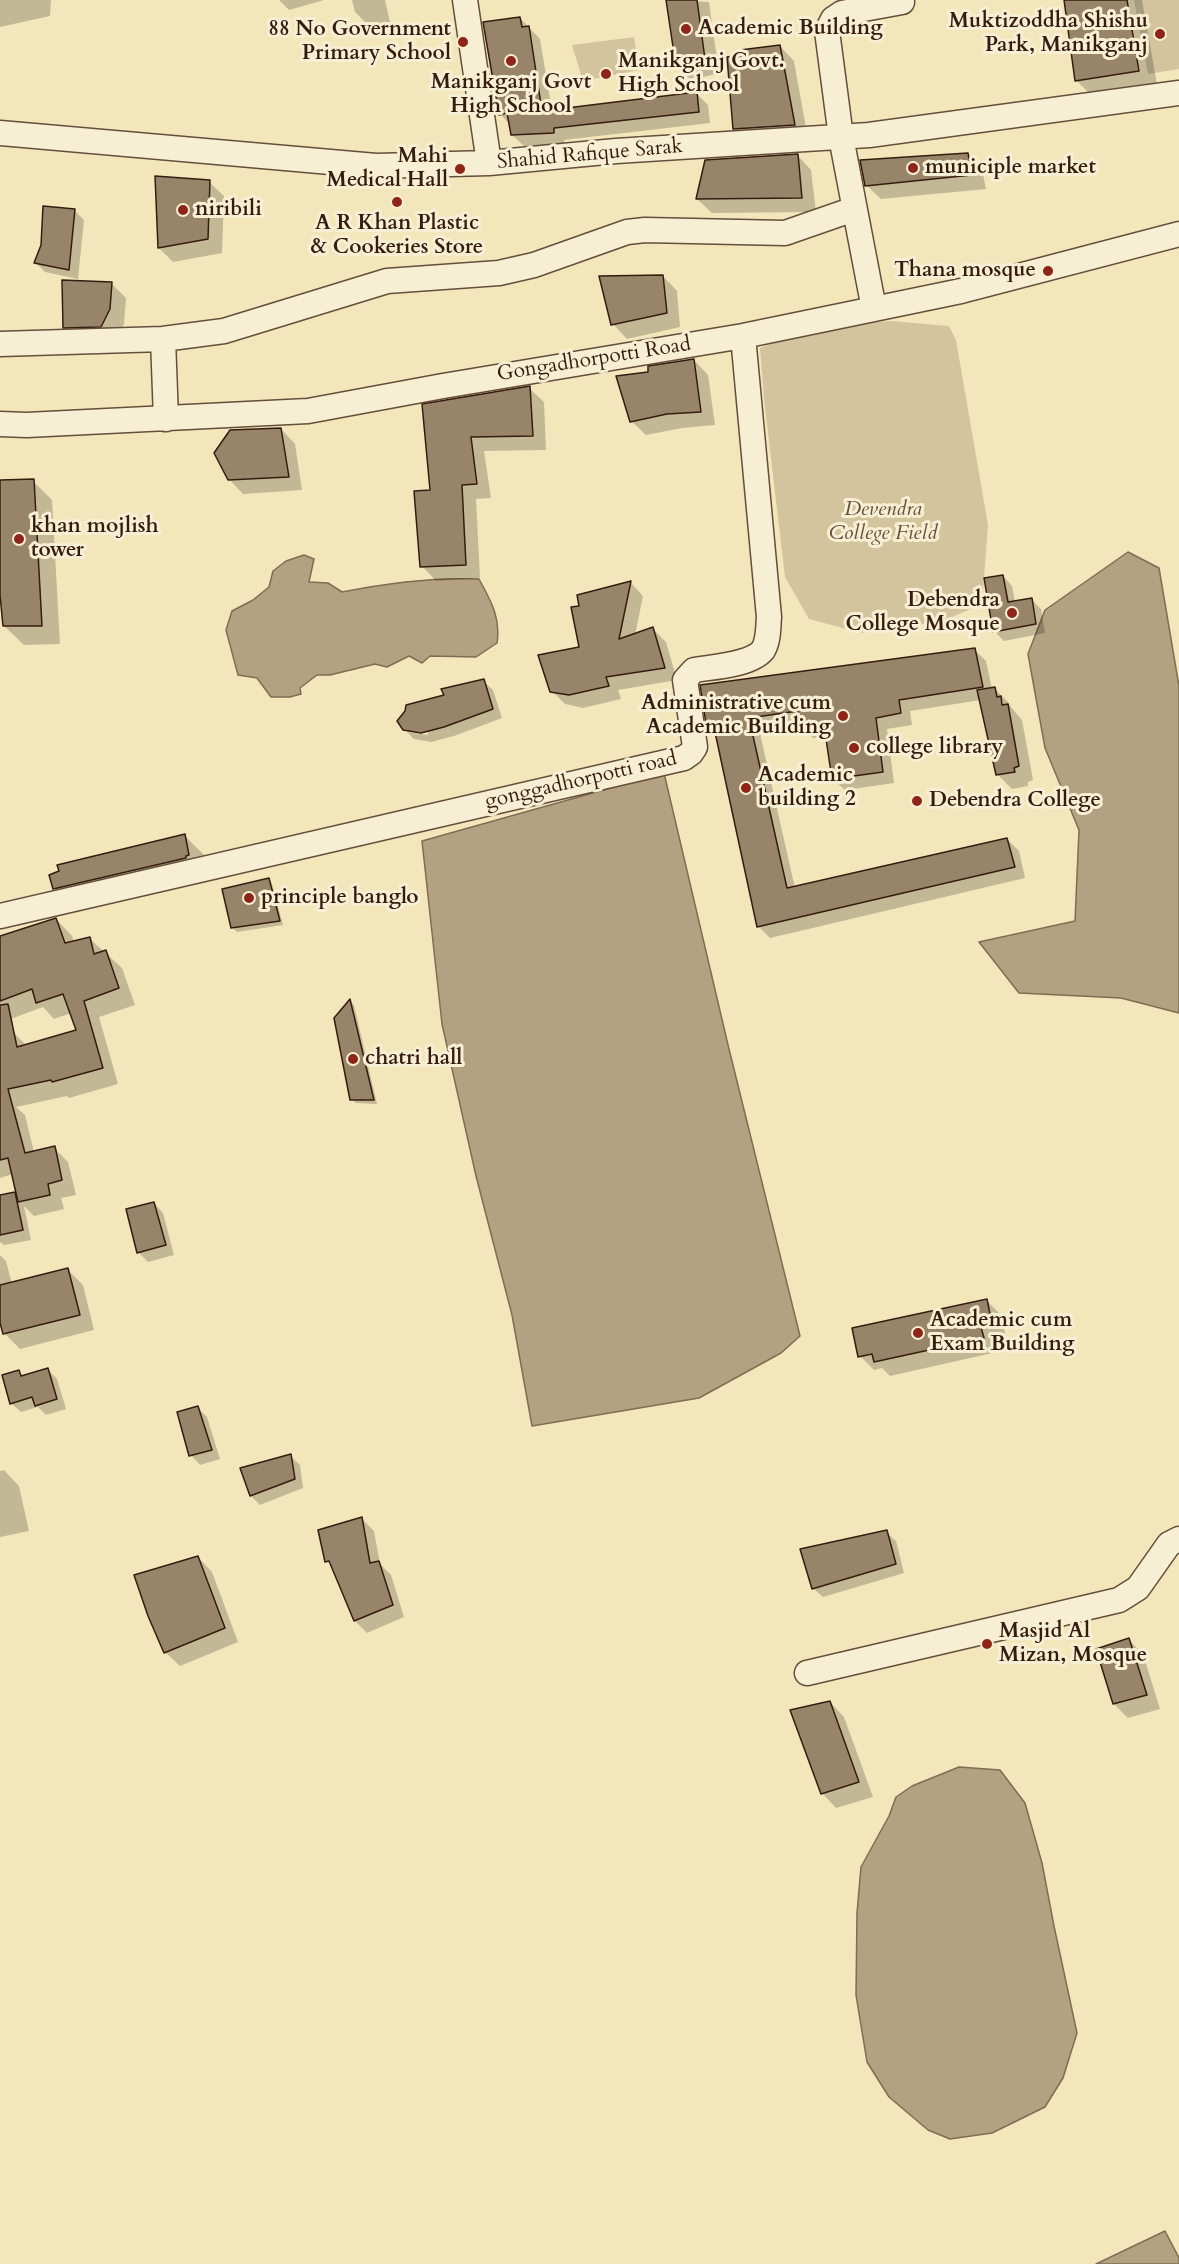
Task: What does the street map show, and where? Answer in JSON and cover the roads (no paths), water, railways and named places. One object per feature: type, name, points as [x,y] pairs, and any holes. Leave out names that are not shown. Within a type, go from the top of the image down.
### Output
[{"type":"street","points":[[465,0],[489,163]]},
{"type":"street","points":[[872,301],[841,137],[827,31],[833,18],[843,13],[902,2]]},
{"type":"street","name":"Shahid Rafique Sarak","points":[[0,133],[376,166],[489,163],[616,151],[869,135],[1179,93]]},
{"type":"street","points":[[0,344],[164,344],[224,332],[387,281],[499,273],[522,268],[627,232],[645,230],[785,233],[855,215]]},
{"type":"street","name":"Gongadhorpotti Road","points":[[0,424],[27,425],[166,408],[308,411],[442,386],[743,336],[872,301],[961,291],[1179,234]]},
{"type":"street","name":"gonggadhorpotti road","points":[[0,916],[684,758],[691,753],[695,747],[685,680],[688,674],[694,670],[755,657],[764,649],[768,636],[769,616],[743,336]]},
{"type":"street","points":[[164,344],[166,408]]},
{"type":"street","points":[[807,1673],[1119,1600],[1138,1588],[1169,1544],[1179,1539]]},
{"type":"place","name":"Academic Building","points":[[686,29]]},
{"type":"place","name":"Muktizoddha Shishu Park, Manikganj","points":[[1160,34]]},
{"type":"place","name":"88 No Government Primary School","points":[[463,42]]},
{"type":"place","name":"Manikganj Govt High School","points":[[511,61]]},
{"type":"place","name":"Manikganj Govt. High School","points":[[606,74]]},
{"type":"place","name":"municiple market","points":[[913,168]]},
{"type":"place","name":"Mahi Medical Hall","points":[[460,169]]},
{"type":"place","name":"A R Khan Plastic & Cookeries Store","points":[[397,202]]},
{"type":"place","name":"niribili","points":[[183,210]]},
{"type":"place","name":"Thana mosque","points":[[1048,271]]},
{"type":"place","name":"khan mojlish tower","points":[[19,539]]},
{"type":"place","name":"Debendra College Mosque","points":[[1012,613]]},
{"type":"place","name":"Administrative cum Academic Building","points":[[843,716]]},
{"type":"place","name":"college library","points":[[854,748]]},
{"type":"place","name":"Academic building 2","points":[[746,788]]},
{"type":"place","name":"Debendra College","points":[[917,801]]},
{"type":"place","name":"principle banglo","points":[[249,898]]},
{"type":"place","name":"chatri hall","points":[[353,1059]]},
{"type":"place","name":"Academic cum Exam Building","points":[[918,1333]]},
{"type":"place","name":"Masjid Al Mizan, Mosque","points":[[987,1644]]},
{"type":"park label","name":"Devendra College Field","points":[[883,522]]}]
